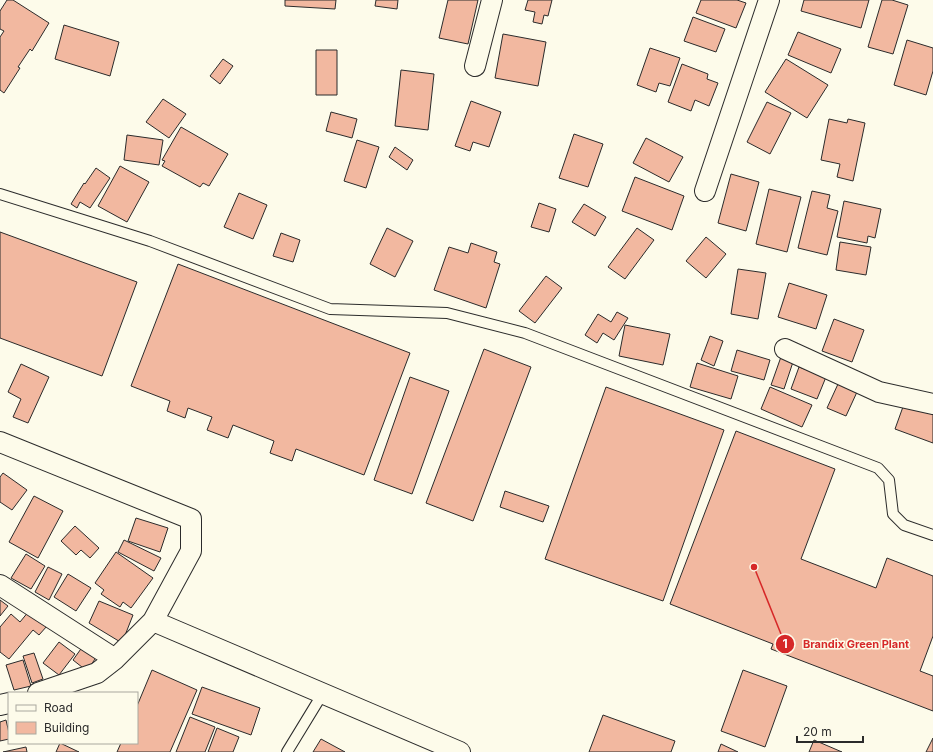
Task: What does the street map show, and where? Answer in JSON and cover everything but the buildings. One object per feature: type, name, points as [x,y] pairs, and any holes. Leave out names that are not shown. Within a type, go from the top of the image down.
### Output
[{"type":"street","points":[[475,66],[492,0]]},
{"type":"street","points":[[706,191],[769,0]]},
{"type":"street","points":[[785,349],[879,392],[933,404]]},
{"type":"street","points":[[0,442],[191,519],[191,551],[154,621],[115,659],[97,673],[41,692]]},
{"type":"street","points":[[0,585],[115,659]]},
{"type":"street","points":[[154,621],[460,752]]},
{"type":"lane","points":[[0,194],[150,241],[330,310],[447,313],[525,334],[878,468],[890,480],[892,514],[904,525],[933,535]]},
{"type":"lane","points":[[287,752],[323,693]]},
{"type":"place","name":"Brandix Green Plant","points":[[754,567]]}]
